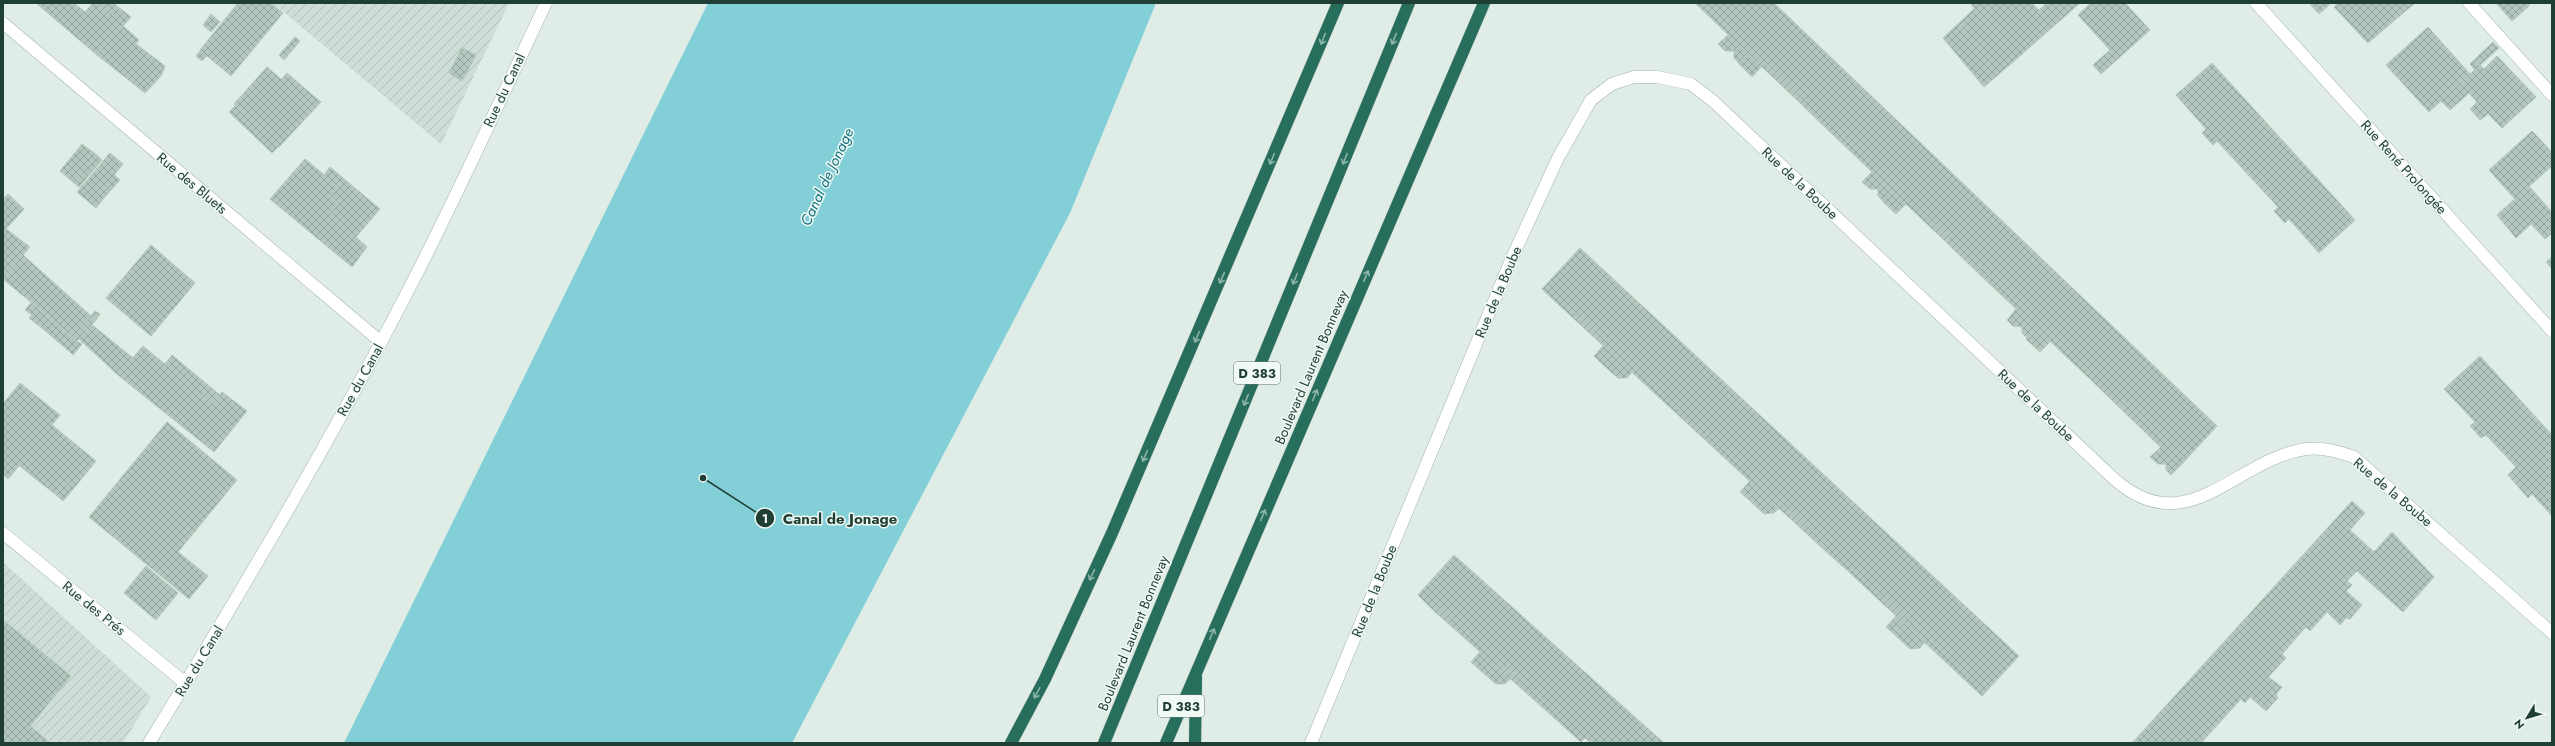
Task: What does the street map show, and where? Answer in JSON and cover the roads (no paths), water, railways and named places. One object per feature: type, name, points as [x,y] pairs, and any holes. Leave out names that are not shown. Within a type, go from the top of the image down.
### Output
[{"type":"highway","points":[[1011,743],[1045,679],[1112,533],[1338,3]]},
{"type":"highway","name":"Boulevard Laurent Bonnevay","points":[[1104,743],[1409,3]]},
{"type":"highway","name":"Boulevard Laurent Bonnevay","points":[[1166,743],[1196,670],[1484,3]]},
{"type":"highway","points":[[1195,743],[1196,670]]},
{"type":"street","name":"Rue du Canal","points":[[149,743],[230,610],[381,342],[414,280],[546,3]]},
{"type":"street","name":"Rue René Prolongée","points":[[2256,3],[2552,331]]},
{"type":"street","points":[[2470,3],[2552,95]]},
{"type":"street","name":"Rue des Bluets","points":[[3,23],[381,342]]},
{"type":"street","name":"Rue de la Boube","points":[[1311,743],[1511,260],[1558,158],[1591,100],[1612,84],[1634,77],[1656,77],[1691,84],[1713,101],[2107,472],[2136,496],[2161,503],[2201,498],[2278,456],[2307,449],[2330,450],[2354,457],[2552,633]]},
{"type":"street","name":"Rue des Prés","points":[[3,533],[185,683]]},
{"type":"water","name":"Canal de Jonage","points":[[708,3],[1156,3],[1070,213],[792,743],[344,743]]},
{"type":"place","name":"Canal de Jonage","points":[[703,478]]}]
